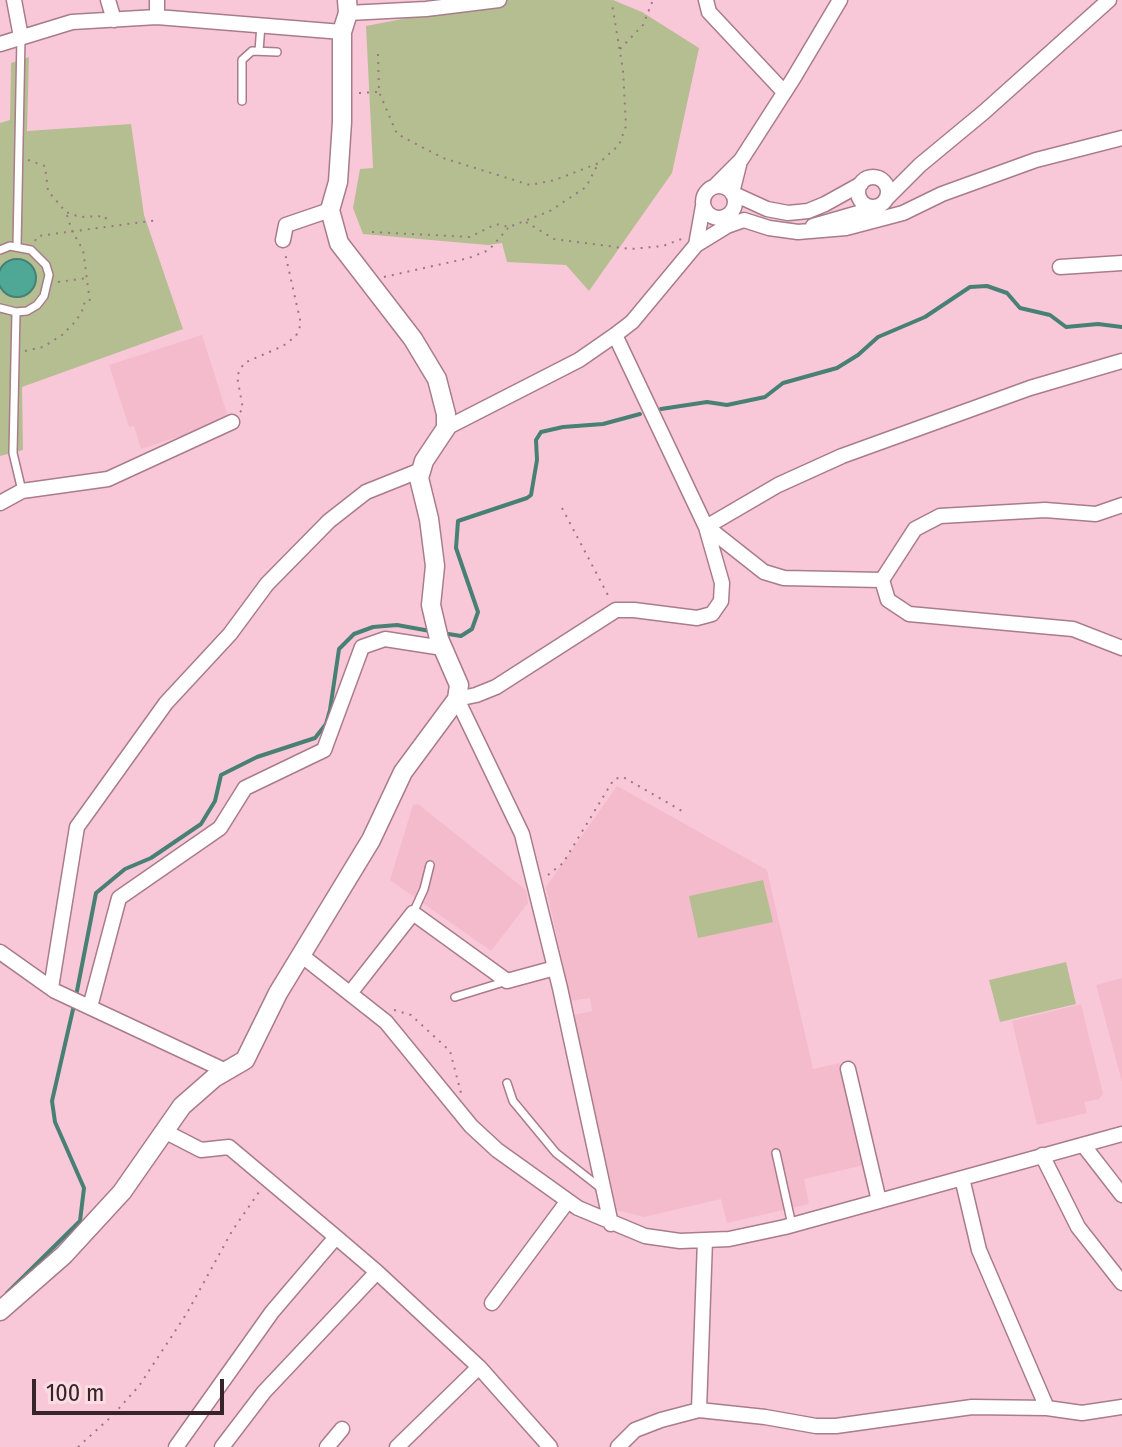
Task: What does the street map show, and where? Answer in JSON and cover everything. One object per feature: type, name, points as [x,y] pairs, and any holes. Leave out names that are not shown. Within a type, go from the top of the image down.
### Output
[{"type":"main road","points":[[0,1311],[64,1255],[122,1192],[182,1106],[245,1060],[278,993],[371,840],[403,772],[457,699],[459,685],[440,638],[431,605],[435,566],[429,519],[419,478],[424,461],[446,428],[446,414],[437,379],[413,339],[339,243],[330,210],[338,182],[342,32],[348,6]]},
{"type":"street","points":[[14,0],[21,37]]},
{"type":"street","points":[[108,0],[114,20]]},
{"type":"street","points":[[157,0],[157,17]]},
{"type":"street","points":[[348,6],[426,9],[499,0]]},
{"type":"street","points":[[706,0],[709,12],[784,92]]},
{"type":"street","points":[[700,236],[706,192],[741,160],[840,0]]},
{"type":"street","points":[[703,206],[709,215],[744,220],[769,228],[798,232],[846,228],[872,214],[920,165],[1109,0]]},
{"type":"street","points":[[0,44],[72,22],[157,17],[342,32]]},
{"type":"street","points":[[798,232],[820,224],[872,214],[1036,160],[1122,138]]},
{"type":"street","points":[[446,428],[579,360],[632,322],[700,236],[734,204],[732,193],[741,160]]},
{"type":"street","points":[[788,213],[808,211],[868,178],[878,178],[920,165]]},
{"type":"street","points":[[878,178],[886,183],[887,198]]},
{"type":"street","points":[[861,184],[860,199],[872,214]]},
{"type":"street","points":[[715,186],[725,187],[767,209],[846,228]]},
{"type":"street","points":[[283,240],[286,225],[330,210]]},
{"type":"street","points":[[700,236],[744,220]]},
{"type":"street","points":[[1060,267],[1122,263]]},
{"type":"street","points":[[611,1224],[522,834],[457,699],[496,687],[616,610],[697,618],[712,614],[721,601],[722,583],[706,527],[615,335]]},
{"type":"street","points":[[706,527],[778,485],[842,456],[1030,388],[1122,361]]},
{"type":"street","points":[[0,503],[22,491],[108,479],[232,422]]},
{"type":"street","points":[[51,988],[77,827],[166,703],[230,634],[267,584],[329,521],[366,492],[421,470]]},
{"type":"street","points":[[1122,505],[1096,514],[1045,510],[940,516],[915,529],[882,580],[888,600],[909,614],[1073,629],[1122,648]]},
{"type":"street","points":[[706,527],[764,572],[784,578],[882,580]]},
{"type":"street","points":[[80,1003],[119,898],[220,828],[245,788],[324,750],[362,647],[385,639],[440,638]]},
{"type":"street","points":[[351,992],[413,913],[507,981],[555,968]]},
{"type":"street","points":[[0,952],[51,988],[226,1071]]},
{"type":"street","points":[[301,955],[386,1022],[471,1126],[497,1150],[567,1202],[611,1224],[645,1236],[680,1241],[729,1239],[792,1225],[1122,1134]]},
{"type":"street","points":[[848,1069],[879,1201]]},
{"type":"street","points":[[164,1131],[201,1150],[229,1147],[377,1272],[479,1367],[550,1447]]},
{"type":"street","points":[[1084,1146],[1122,1195]]},
{"type":"street","points":[[1042,1155],[1078,1227],[1122,1283]]},
{"type":"street","points":[[962,1178],[979,1250],[1047,1408]]},
{"type":"street","points":[[492,1303],[567,1202]]},
{"type":"street","points":[[176,1447],[272,1312],[336,1237]]},
{"type":"street","points":[[699,1410],[705,1240]]},
{"type":"street","points":[[222,1447],[264,1392],[377,1272]]},
{"type":"street","points":[[397,1447],[479,1367]]},
{"type":"street","points":[[618,1447],[635,1430],[699,1410],[836,1426],[972,1407],[1047,1408],[1082,1413],[1122,1407]]},
{"type":"street","points":[[327,1447],[342,1429]]},
{"type":"lane","points":[[259,51],[261,25]]},
{"type":"lane","points":[[17,246],[21,37]]},
{"type":"lane","points":[[242,101],[242,60],[252,51],[277,52]]},
{"type":"lane","points":[[0,250],[17,246],[31,250],[46,265],[49,283],[37,305],[27,311],[0,308]]},
{"type":"lane","points":[[16,312],[13,453],[22,491]]},
{"type":"lane","points":[[413,913],[430,865]]},
{"type":"lane","points":[[455,997],[507,981]]},
{"type":"lane","points":[[507,1083],[513,1101],[556,1153],[604,1191]]},
{"type":"lane","points":[[776,1153],[792,1225]]},
{"type":"path","points":[[619,50],[643,25],[653,0]]},
{"type":"path","points":[[373,286],[390,274],[469,258],[489,250],[509,227],[550,211],[586,187],[599,163],[619,145],[626,126],[612,4]]},
{"type":"path","points":[[378,54],[379,92],[397,134],[443,158],[530,185],[555,180],[599,163]]},
{"type":"path","points":[[342,95],[379,92]]},
{"type":"path","points":[[15,352],[43,347],[62,335],[76,321],[83,304],[90,302],[83,250],[66,212],[48,191],[45,166],[19,160]]},
{"type":"path","points":[[66,212],[80,217],[105,216],[109,226]]},
{"type":"path","points":[[31,250],[38,236],[158,220]]},
{"type":"path","points":[[525,221],[554,239],[631,249],[700,236]]},
{"type":"path","points":[[372,232],[470,237],[496,224],[509,227]]},
{"type":"path","points":[[232,422],[243,409],[237,376],[244,363],[283,346],[296,336],[301,324],[283,240]]},
{"type":"path","points":[[49,283],[87,278]]},
{"type":"path","points":[[562,508],[616,610]]},
{"type":"path","points":[[535,886],[563,863],[614,779],[623,777],[682,811]]},
{"type":"path","points":[[372,1010],[379,1005],[411,1015],[450,1051],[461,1088],[461,1097],[453,1104]]},
{"type":"path","points":[[78,1447],[139,1386],[187,1313],[251,1201],[270,1181]]},
{"type":"shaded area","points":[[501,0],[613,0],[642,12],[699,48],[672,173],[589,291],[566,265],[507,262],[502,243],[488,245],[363,234],[353,208],[360,169],[373,168],[366,26]]},
{"type":"shaded area","points":[[29,57],[27,131],[131,124],[144,215],[183,329],[22,387],[23,450],[0,456],[0,123],[10,120],[11,63]]},
{"type":"shaded area","points":[[17,259],[31,264],[36,278],[31,292],[17,297],[3,292],[-2,278],[3,264]]},
{"type":"shaded area","points":[[202,335],[229,420],[141,449],[134,426],[129,427],[109,365]]},
{"type":"shaded area","points":[[617,786],[767,870],[813,1069],[840,1063],[864,1165],[804,1179],[809,1204],[727,1223],[721,1199],[644,1217],[616,1210],[574,1015],[592,1011],[590,998],[571,1001],[546,887]]},
{"type":"shaded area","points":[[418,804],[526,890],[528,903],[491,951],[390,880],[413,805]]},
{"type":"shaded area","points":[[763,880],[773,922],[698,938],[689,896]]},
{"type":"shaded area","points":[[1066,962],[1076,1004],[1000,1022],[989,980]]},
{"type":"shaded area","points":[[1122,978],[1122,1082],[1096,985]]},
{"type":"shaded area","points":[[1081,1004],[1103,1094],[1099,1099],[1084,1102],[1087,1113],[1037,1125],[1012,1021]]},
{"type":"waterway","points":[[661,409],[707,402],[727,405],[765,397],[783,383],[837,368],[878,337],[925,317],[970,287],[987,286],[1007,293],[1020,308],[1050,315],[1066,327],[1098,324],[1122,327]]},
{"type":"waterway","points":[[442,633],[461,636],[472,629],[478,612],[456,548],[458,521],[531,495],[537,460],[536,440],[541,432],[603,424],[640,414]]},
{"type":"waterway","points":[[76,996],[96,893],[125,869],[151,858],[201,824],[215,801],[221,775],[257,757],[315,738],[326,724],[330,710],[339,649],[354,634],[373,627],[397,625],[430,631]]},
{"type":"waterway","points":[[7,1293],[80,1221],[84,1188],[55,1122],[52,1101],[74,1005]]}]
